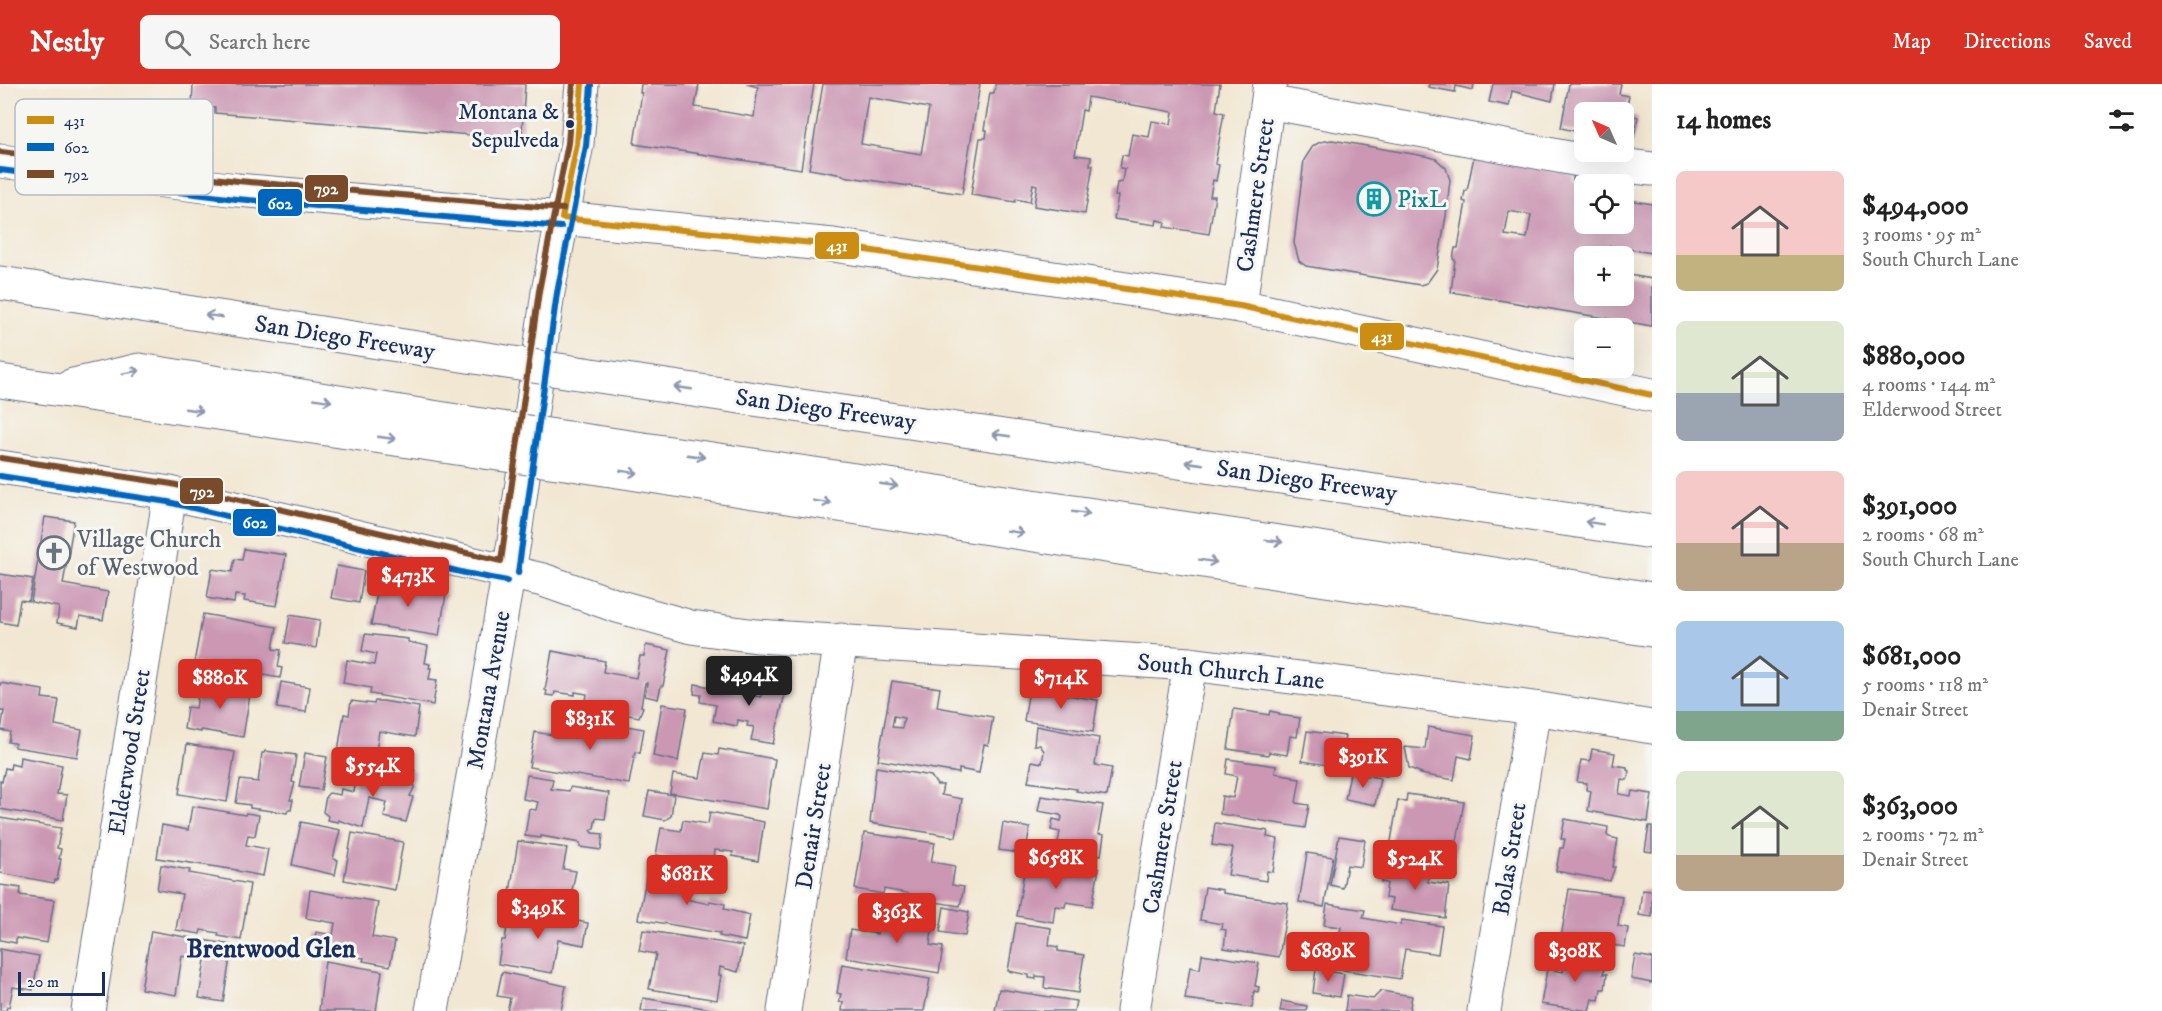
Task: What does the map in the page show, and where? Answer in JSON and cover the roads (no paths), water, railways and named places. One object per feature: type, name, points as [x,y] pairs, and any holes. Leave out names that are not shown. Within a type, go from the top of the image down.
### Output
[{"type":"main road","name":"Montana Avenue","points":[[432,1011],[509,572],[548,292],[577,144],[582,84]]},
{"type":"main road","points":[[1269,93],[1585,160],[1652,169]]},
{"type":"main road","name":"Cashmere Street","points":[[1240,306],[1269,93]]},
{"type":"main road","points":[[0,160],[15,162]]},
{"type":"main road","points":[[213,187],[832,245],[1240,306],[1650,390]]},
{"type":"main road","name":"San Diego Freeway","points":[[0,283],[585,374],[1652,532]]},
{"type":"main road","points":[[0,381],[486,439],[1442,566],[1652,599]]},
{"type":"main road","points":[[573,451],[1652,630]]},
{"type":"main road","name":"South Church Lane","points":[[0,467],[170,493],[466,564],[543,580],[617,606],[691,627],[756,636],[1190,664],[1534,708],[1652,727]]},
{"type":"main road","name":"Elderwood Street","points":[[88,1011],[170,493]]},
{"type":"main road","name":"Denair Street","points":[[784,1011],[841,640]]},
{"type":"main road","name":"Cashmere Street","points":[[1133,1011],[1190,664]]},
{"type":"main road","name":"Bolas Street","points":[[1484,1011],[1534,708]]},
{"type":"place","name":"Montana & Sepulveda","points":[[570,124]]},
{"type":"place","name":"PixL","points":[[1374,199]]},
{"type":"place","name":"Village Church of Westwood","points":[[54,553]]},
{"type":"district","name":"Brentwood Glen","points":[[271,948]]}]
